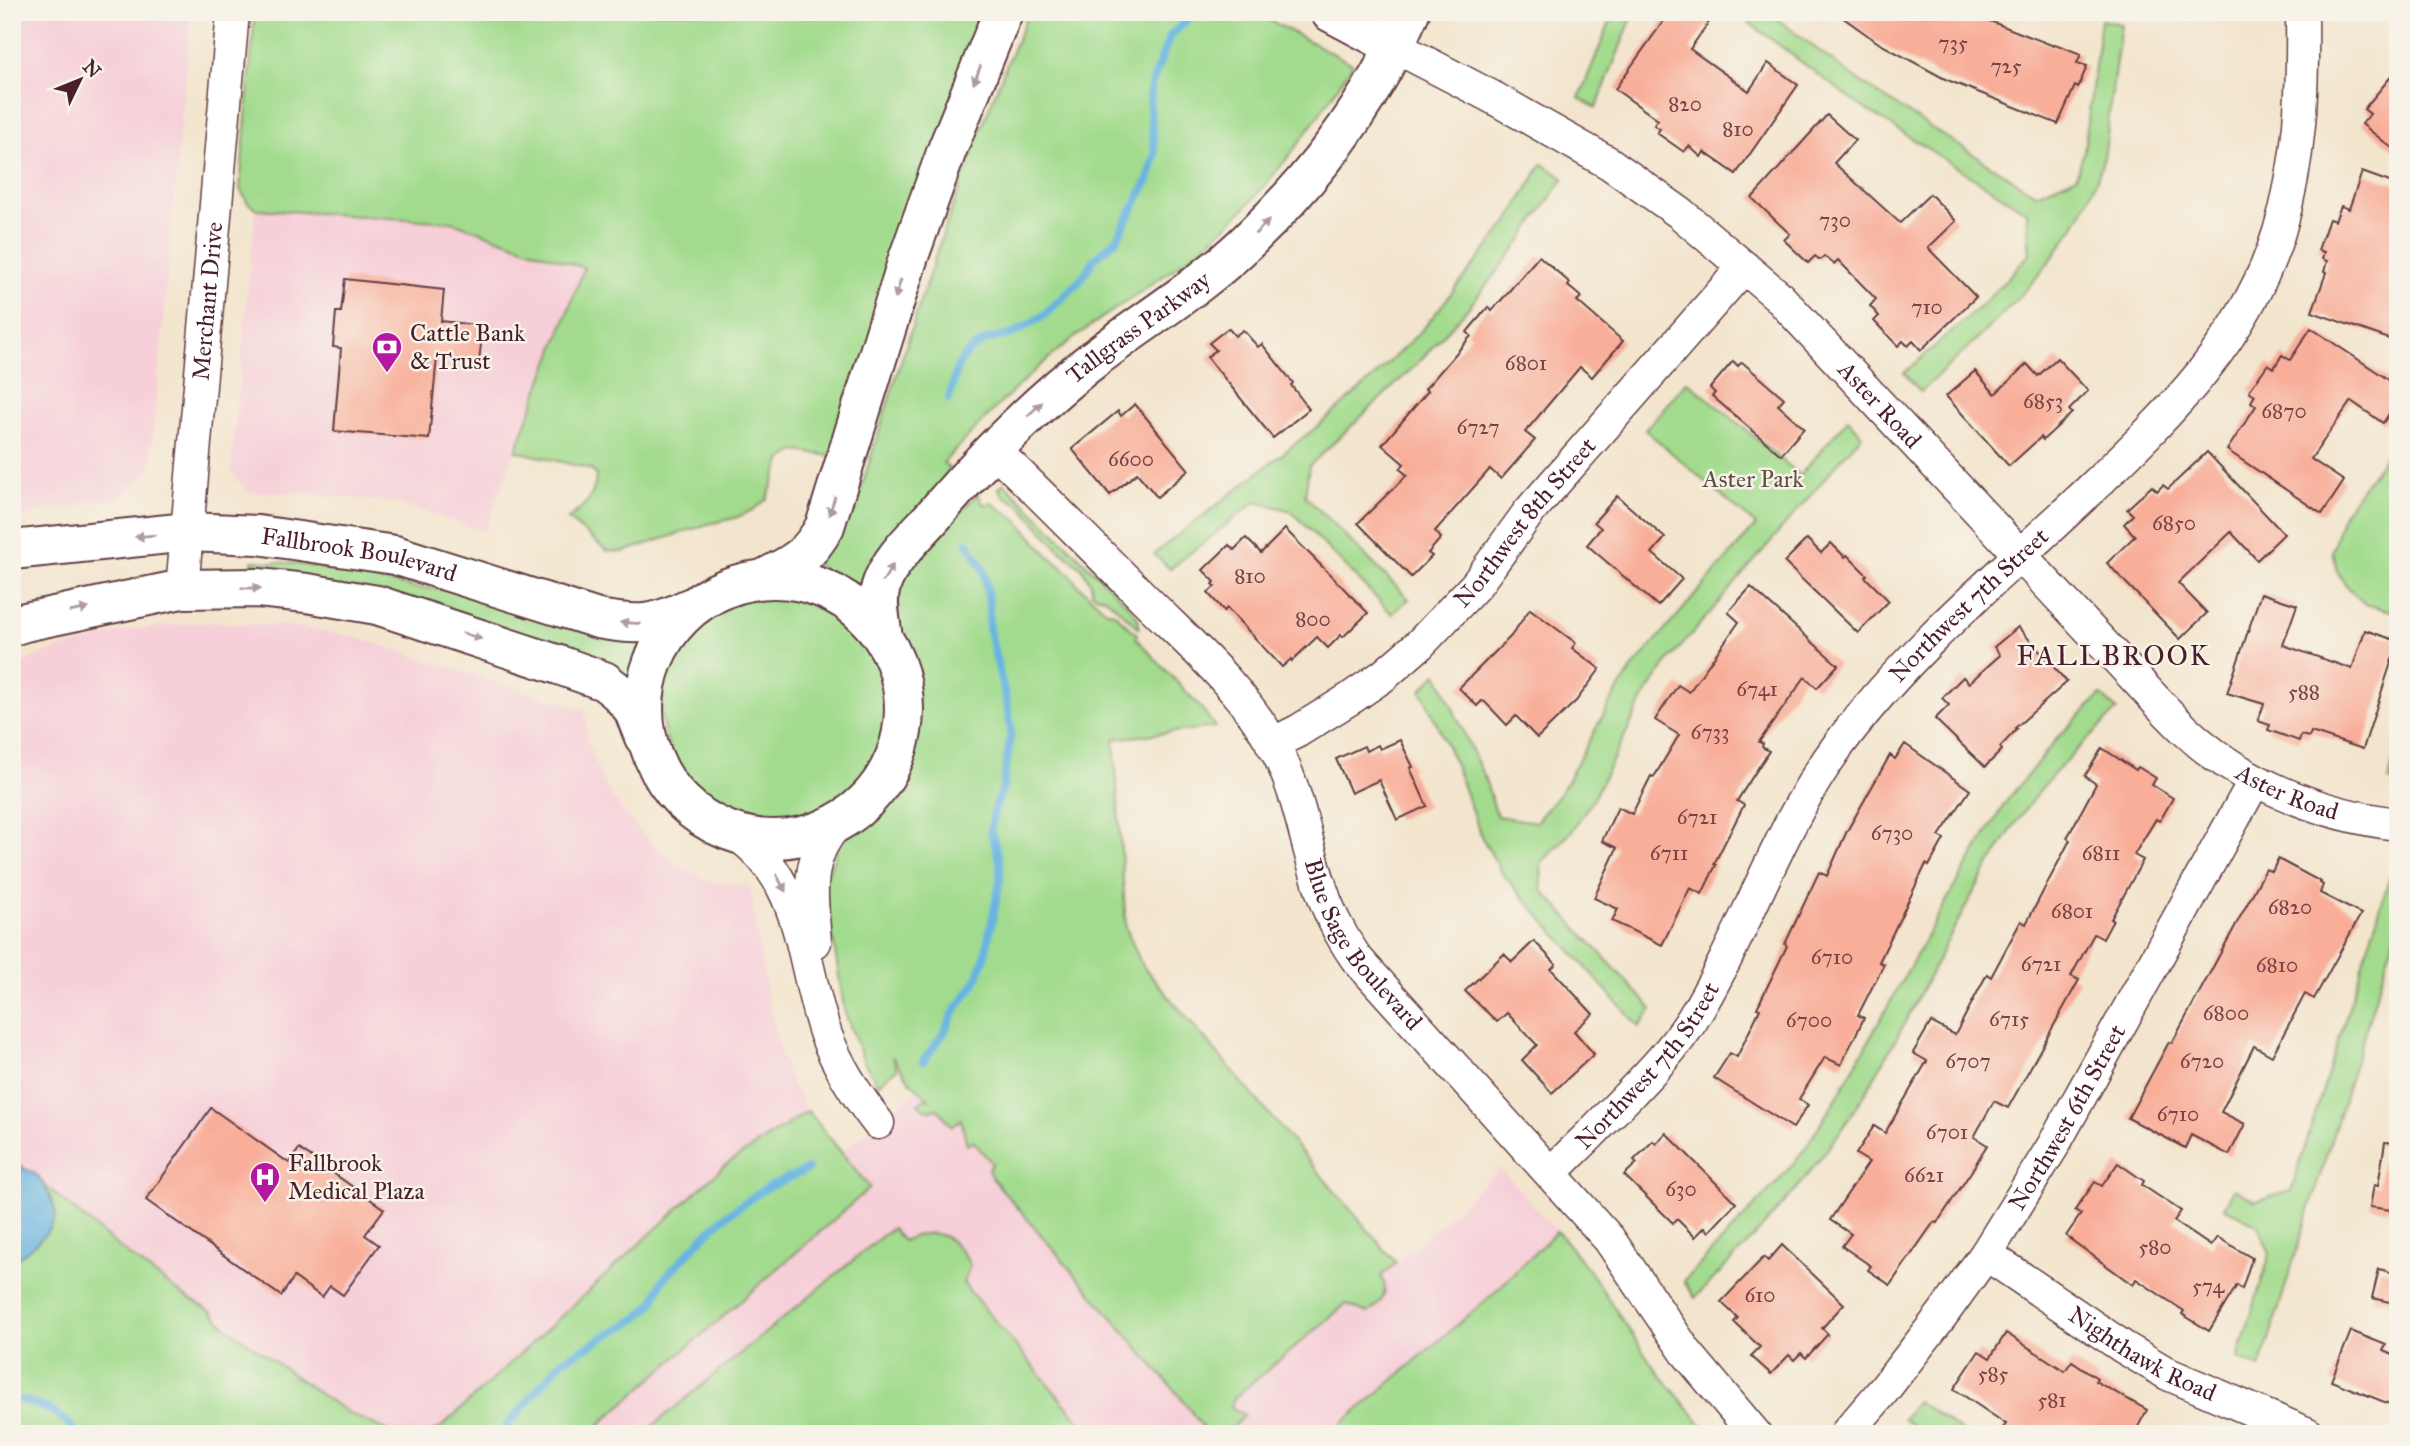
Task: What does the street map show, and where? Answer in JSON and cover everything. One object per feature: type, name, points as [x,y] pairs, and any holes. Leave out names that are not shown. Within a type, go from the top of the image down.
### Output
[{"type":"street","name":"Merchant Drive","points":[[182,589],[233,12]]},
{"type":"street","points":[[763,579],[796,562],[814,546],[825,526],[908,259],[952,138],[1003,12]]},
{"type":"street","name":"Aster Road","points":[[1330,12],[1402,29],[1492,97],[1609,163],[1680,213],[1777,295],[2186,731],[2215,754],[2255,780],[2309,803],[2344,814],[2398,824]]},
{"type":"street","name":"Northwest 7th Street","points":[[1551,1173],[1659,1064],[1692,1020],[1716,978],[1801,805],[1839,745],[1866,711],[1946,623],[2146,437],[2210,366],[2237,325],[2278,235],[2289,197],[2302,100],[2302,12]]},
{"type":"street","name":"Tallgrass Parkway","points":[[883,638],[878,597],[887,572],[993,449],[1040,404],[1093,360],[1174,303],[1247,242],[1284,205],[1340,135],[1379,75],[1402,29]]},
{"type":"street","name":"Northwest 8th Street","points":[[1272,744],[1298,732],[1351,698],[1383,676],[1420,644],[1476,584],[1529,512],[1744,267]]},
{"type":"street","name":"Blue Sage Boulevard","points":[[993,449],[1205,656],[1250,708],[1272,744],[1296,797],[1326,904],[1343,940],[1372,978],[1609,1239],[1686,1352],[1755,1434]]},
{"type":"street","name":"Fallbrook Boulevard","points":[[12,550],[188,532],[258,535],[395,555],[598,619],[625,624],[666,620],[694,606]]},
{"type":"street","points":[[763,579],[787,579],[810,584],[851,604],[883,638],[894,660],[903,695],[903,730],[897,754],[872,796],[855,812],[834,825],[811,835],[786,839],[760,839],[736,834],[713,825],[693,811],[675,794],[661,775],[645,730],[643,706],[652,661],[677,621],[716,592],[763,579]]},
{"type":"street","name":"Fallbrook Boulevard","points":[[12,626],[182,589],[258,588],[377,605],[604,681],[633,709],[651,753]]},
{"type":"street","name":"Northwest 6th Street","points":[[1846,1434],[1900,1369],[1986,1254],[2053,1146],[2255,780]]},
{"type":"street","points":[[820,1016],[812,885],[820,849],[834,825]]},
{"type":"street","points":[[736,834],[762,855],[784,887],[830,1046],[850,1086],[878,1123]]},
{"type":"street","name":"Nighthawk Road","points":[[1986,1254],[2123,1348],[2168,1374],[2308,1434]]},
{"type":"shaded area","points":[[12,12],[191,12],[150,467],[121,497],[12,518]]},
{"type":"shaded area","points":[[255,210],[452,223],[583,269],[485,532],[398,503],[304,493],[248,492],[231,472]]},
{"type":"shaded area","points":[[208,622],[301,627],[355,637],[585,710],[587,740],[600,775],[618,806],[648,839],[675,863],[709,881],[750,887],[768,1001],[781,1053],[792,1085],[808,1111],[724,1166],[434,1434],[375,1434],[131,1257],[12,1158],[12,667],[53,650],[129,630]]},
{"type":"shaded area","points":[[1125,981],[1379,1277],[1500,1168],[1570,1246],[1653,1366],[1709,1434],[601,1434],[600,1424],[870,1189],[841,1153],[919,1089],[953,1125]]},
{"type":"green space","points":[[255,12],[989,12],[831,456],[796,451],[782,459],[767,499],[753,510],[623,552],[607,551],[568,519],[584,505],[594,489],[596,475],[591,469],[516,451],[584,268],[452,222],[257,209],[248,203],[240,189]]},
{"type":"green space","points":[[1029,12],[1254,12],[1353,64],[1285,160],[1227,226],[1188,258],[1049,358],[1002,401],[943,463],[950,469],[863,592],[816,566],[854,495],[859,495],[958,190]]},
{"type":"green space","points":[[1614,12],[1634,12],[1596,108],[1579,98]]},
{"type":"green space","points":[[1735,12],[1768,12],[1848,73],[2036,194],[2076,177],[2084,151],[2101,20],[2121,24],[2104,156],[2092,192],[2075,225],[2029,286],[1921,392],[1904,373],[1984,303],[2030,254],[2027,212],[1856,103]]},
{"type":"green space","points":[[1542,164],[1564,178],[1515,249],[1468,308],[1416,365],[1309,466],[1305,496],[1409,599],[1392,614],[1291,511],[1256,501],[1170,569],[1154,554],[1318,426],[1372,379],[1423,329],[1508,222]]},
{"type":"green space","name":"Aster Park","points":[[1687,381],[1800,475],[1848,419],[1862,435],[1665,665],[1644,697],[1593,799],[1572,831],[1541,863],[1542,890],[1652,1009],[1639,1027],[1504,876],[1482,838],[1453,759],[1421,690],[1437,673],[1485,779],[1497,816],[1536,822],[1561,792],[1633,667],[1756,525],[1645,430]]},
{"type":"green space","points":[[2398,436],[2398,613],[2365,604],[2348,588],[2337,571],[2332,551],[2343,514]]},
{"type":"green space","points":[[1004,483],[1129,606],[1138,618],[1139,628],[1107,599],[1092,593],[1091,584],[1082,568],[1058,548],[1020,505],[1001,494],[999,488]]},
{"type":"green space","points":[[978,493],[982,503],[987,505],[990,502],[1016,519],[1077,584],[1137,634],[1136,638],[1202,709],[1215,727],[1114,739],[1126,928],[1141,964],[1396,1263],[1381,1276],[1385,1292],[1373,1309],[1368,1313],[1346,1304],[1234,1398],[1231,1407],[1244,1415],[1227,1434],[1207,1433],[1177,1393],[992,1178],[988,1170],[992,1163],[973,1141],[967,1145],[961,1119],[952,1126],[938,1109],[920,1106],[918,1103],[925,1099],[930,1100],[909,1080],[892,1056],[897,1069],[878,1084],[864,1062],[845,1013],[824,883],[844,831],[875,807],[892,788],[906,762],[917,715],[913,668],[895,628],[894,583]]},
{"type":"green space","points":[[252,561],[336,570],[415,588],[456,589],[643,643],[630,680],[251,572]]},
{"type":"green space","points":[[764,590],[786,590],[819,598],[856,623],[881,660],[889,704],[881,748],[856,785],[819,810],[786,818],[764,818],[731,810],[694,785],[669,748],[661,715],[661,693],[669,660],[694,623],[731,598]]},
{"type":"green space","points":[[2101,695],[2117,710],[2050,778],[2006,839],[1962,913],[1881,1066],[1841,1130],[1782,1205],[1695,1298],[1684,1281],[1802,1153],[1839,1094],[1952,891],[2005,803],[2059,736]]},
{"type":"green space","points":[[2398,739],[2398,783],[2389,781]]},
{"type":"green space","points":[[2396,858],[2398,925],[2260,1368],[2238,1358],[2270,1254],[2258,1225],[2224,1208],[2234,1189],[2256,1201],[2291,1191]]},
{"type":"green space","points":[[808,1111],[870,1188],[600,1424],[601,1434],[424,1434],[439,1429],[724,1166]]},
{"type":"green space","points":[[12,1158],[131,1257],[183,1295],[211,1311],[225,1326],[320,1394],[350,1414],[391,1432],[416,1434],[12,1434]]},
{"type":"green space","points":[[892,1228],[903,1241],[914,1236],[934,1234],[957,1246],[970,1265],[963,1283],[1090,1434],[643,1434]]},
{"type":"green space","points":[[1557,1231],[1590,1271],[1653,1366],[1709,1434],[1330,1434],[1493,1294]]},
{"type":"green space","points":[[1917,1401],[1966,1434],[1925,1434],[1903,1419]]},
{"type":"water","points":[[12,1167],[29,1170],[37,1175],[53,1202],[55,1217],[47,1232],[12,1263]]},
{"type":"building","points":[[1670,12],[1716,12],[1690,49],[1749,91],[1768,63],[1798,85],[1736,174],[1704,152],[1701,157],[1689,146],[1684,152],[1657,133],[1660,129],[1654,125],[1658,120],[1615,89]]},
{"type":"building","points":[[1835,12],[1967,12],[2081,54],[2077,63],[2087,66],[2058,124],[1945,79],[1880,44]]},
{"type":"building","points":[[2398,68],[2398,153],[2362,124],[2370,114],[2364,109]]},
{"type":"building","points":[[1827,115],[1855,140],[1834,163],[1900,223],[1930,194],[1956,221],[1928,248],[1976,297],[1921,350],[1913,341],[1908,346],[1903,341],[1898,346],[1874,321],[1879,316],[1870,306],[1876,299],[1838,260],[1834,264],[1824,256],[1820,260],[1815,256],[1808,263],[1784,240],[1790,234],[1752,198]]},
{"type":"building","points":[[2362,172],[2398,185],[2398,342],[2312,312],[2326,273],[2327,261],[2322,259],[2324,252],[2318,250],[2329,219],[2335,221],[2341,206],[2349,209]]},
{"type":"building","points":[[1539,256],[1570,283],[1568,286],[1581,297],[1577,301],[1623,341],[1592,377],[1580,367],[1525,432],[1535,440],[1501,479],[1490,469],[1435,531],[1441,538],[1428,553],[1432,556],[1411,577],[1358,523],[1407,475],[1400,469],[1404,464],[1382,445],[1428,391],[1425,389],[1471,336],[1467,332],[1488,307],[1492,311]]},
{"type":"building","name":"Cattle Bank & Trust","points":[[345,279],[444,290],[441,321],[483,326],[479,362],[437,357],[429,439],[334,431],[341,348],[333,347],[336,312],[341,312]]},
{"type":"building","points":[[1228,328],[1235,336],[1243,330],[1258,347],[1262,344],[1293,383],[1291,385],[1309,409],[1273,438],[1207,357],[1216,350],[1209,343]]},
{"type":"building","points":[[2311,328],[2398,386],[2398,400],[2383,423],[2351,401],[2311,459],[2344,481],[2322,514],[2227,450],[2256,406],[2251,402],[2255,395],[2249,391],[2268,364],[2274,368],[2282,355],[2290,360]]},
{"type":"building","points":[[2057,358],[2088,391],[2069,410],[2072,413],[2009,466],[1946,396],[1975,371],[1995,394],[2027,364],[2038,376]]},
{"type":"building","points":[[1733,361],[1738,366],[1742,362],[1784,398],[1778,405],[1804,428],[1781,455],[1712,396],[1715,393],[1710,388]]},
{"type":"building","points":[[1135,404],[1189,470],[1157,497],[1137,473],[1110,495],[1072,449],[1118,411],[1121,416]]},
{"type":"building","points":[[2207,452],[2284,534],[2257,560],[2231,532],[2178,583],[2207,613],[2180,639],[2107,563],[2135,536],[2124,524],[2133,515],[2127,509],[2152,486],[2157,491],[2163,485],[2168,489]]},
{"type":"building","points":[[1617,496],[1665,538],[1652,553],[1682,579],[1658,606],[1587,545],[1601,528],[1594,522]]},
{"type":"building","points":[[1285,529],[1368,613],[1328,648],[1317,637],[1282,667],[1227,608],[1224,611],[1208,593],[1215,586],[1215,582],[1203,570],[1229,545],[1234,550],[1246,538],[1261,553]]},
{"type":"building","points":[[1807,539],[1821,553],[1831,543],[1845,557],[1847,555],[1889,601],[1858,633],[1784,562]]},
{"type":"building","points":[[1751,587],[1838,665],[1817,688],[1805,677],[1759,742],[1769,751],[1737,801],[1744,805],[1714,864],[1716,865],[1702,894],[1690,888],[1662,945],[1612,921],[1618,909],[1594,898],[1617,848],[1602,841],[1618,807],[1632,814],[1651,776],[1654,777],[1679,735],[1655,720],[1678,685],[1689,692],[1739,622],[1728,612]]},
{"type":"building","points":[[2261,593],[2297,605],[2283,645],[2352,669],[2365,630],[2398,641],[2363,749],[2311,732],[2309,737],[2301,735],[2299,741],[2268,730],[2270,725],[2258,721],[2264,704],[2227,693]]},
{"type":"building","points":[[1530,609],[1576,643],[1572,648],[1600,669],[1576,701],[1537,738],[1516,716],[1507,725],[1485,702],[1482,701],[1477,706],[1459,688],[1511,636]]},
{"type":"building","points":[[2018,627],[2067,682],[2015,728],[2017,729],[2000,747],[2002,750],[1985,767],[1935,719],[1949,705],[1942,698],[1963,677],[1969,683],[2000,655],[1994,647]]},
{"type":"building","points":[[1400,740],[1427,806],[1397,820],[1379,780],[1351,793],[1336,759],[1364,746],[1366,751],[1378,745],[1380,749]]},
{"type":"building","points":[[1905,744],[1970,790],[1939,836],[1944,839],[1929,866],[1926,864],[1879,962],[1884,964],[1858,1015],[1864,1018],[1841,1065],[1825,1057],[1799,1099],[1808,1105],[1793,1128],[1714,1078],[1730,1053],[1737,1057],[1819,872],[1827,876],[1847,831],[1890,755],[1895,759]]},
{"type":"building","points":[[2102,748],[2136,770],[2138,767],[2156,778],[2152,785],[2173,798],[2161,819],[2156,819],[2134,855],[2143,860],[2103,939],[2094,934],[2071,976],[2079,980],[2008,1108],[1994,1101],[1974,1137],[1987,1145],[1937,1223],[1934,1222],[1890,1285],[1868,1270],[1871,1266],[1842,1246],[1851,1234],[1830,1220],[1869,1162],[1856,1154],[1874,1126],[1885,1133],[1927,1061],[1913,1053],[1931,1022],[1955,1035],[1987,974],[1991,977],[2021,921],[2026,924],[2096,784],[2085,776]]},
{"type":"building","points":[[2278,859],[2321,882],[2323,885],[2320,893],[2361,914],[2314,999],[2305,994],[2272,1056],[2254,1046],[2221,1112],[2245,1124],[2229,1155],[2191,1135],[2185,1148],[2128,1118],[2169,1042],[2172,1043],[2266,869],[2272,872]]},
{"type":"building","points":[[1534,941],[1556,964],[1551,969],[1593,1014],[1574,1031],[1594,1054],[1552,1093],[1522,1060],[1537,1045],[1507,1013],[1497,1022],[1465,991],[1504,954],[1512,962]]},
{"type":"building","name":"Fallbrook Medical Plaza","points":[[211,1108],[289,1163],[299,1149],[384,1209],[365,1235],[379,1245],[343,1295],[330,1286],[322,1297],[294,1277],[281,1296],[146,1200]]},
{"type":"building","points":[[1666,1133],[1736,1203],[1709,1232],[1705,1227],[1695,1237],[1677,1219],[1673,1223],[1624,1175],[1637,1163],[1634,1160],[1653,1141],[1656,1144]]},
{"type":"building","points":[[2385,1142],[2398,1143],[2398,1211],[2370,1207],[2374,1185],[2378,1186]]},
{"type":"building","points":[[2118,1163],[2144,1181],[2142,1185],[2181,1211],[2174,1221],[2211,1246],[2217,1237],[2252,1258],[2242,1289],[2237,1285],[2209,1331],[2136,1279],[2133,1285],[2066,1236],[2081,1214],[2075,1210],[2095,1182],[2102,1186]]},
{"type":"building","points":[[1782,1245],[1844,1304],[1822,1328],[1828,1334],[1806,1358],[1801,1353],[1794,1360],[1789,1355],[1771,1374],[1751,1356],[1760,1347],[1734,1322],[1738,1318],[1721,1302],[1764,1257],[1768,1261]]},
{"type":"building","points":[[2379,1269],[2398,1274],[2398,1304],[2372,1298]]},
{"type":"building","points":[[2351,1331],[2386,1345],[2383,1351],[2398,1357],[2398,1392],[2392,1405],[2331,1381]]},
{"type":"building","points":[[2006,1333],[2065,1371],[2072,1361],[2097,1378],[2095,1381],[2147,1410],[2134,1434],[1999,1434],[2006,1424],[1954,1389],[1979,1351],[1990,1358]]},
{"type":"waterway","points":[[949,399],[958,365],[970,350],[986,340],[1012,334],[1043,316],[1081,280],[1094,259],[1116,240],[1148,180],[1155,155],[1150,107],[1151,86],[1170,36],[1196,12]]},
{"type":"waterway","points":[[923,1061],[975,983],[984,960],[1000,881],[1000,861],[991,831],[994,811],[1003,788],[1011,732],[1007,703],[989,630],[989,603],[983,568],[967,542]]},
{"type":"waterway","points":[[500,1434],[562,1361],[636,1319],[653,1304],[662,1281],[727,1215],[766,1188],[808,1169]]},
{"type":"waterway","points":[[12,1398],[57,1414],[77,1434]]},
{"type":"place","name":"Cattle Bank & Trust","points":[[387,374]]},
{"type":"place","name":"Fallbrook Medical Plaza","points":[[265,1204]]},
{"type":"district","name":"FALLBROOK","points":[[2114,655]]}]
